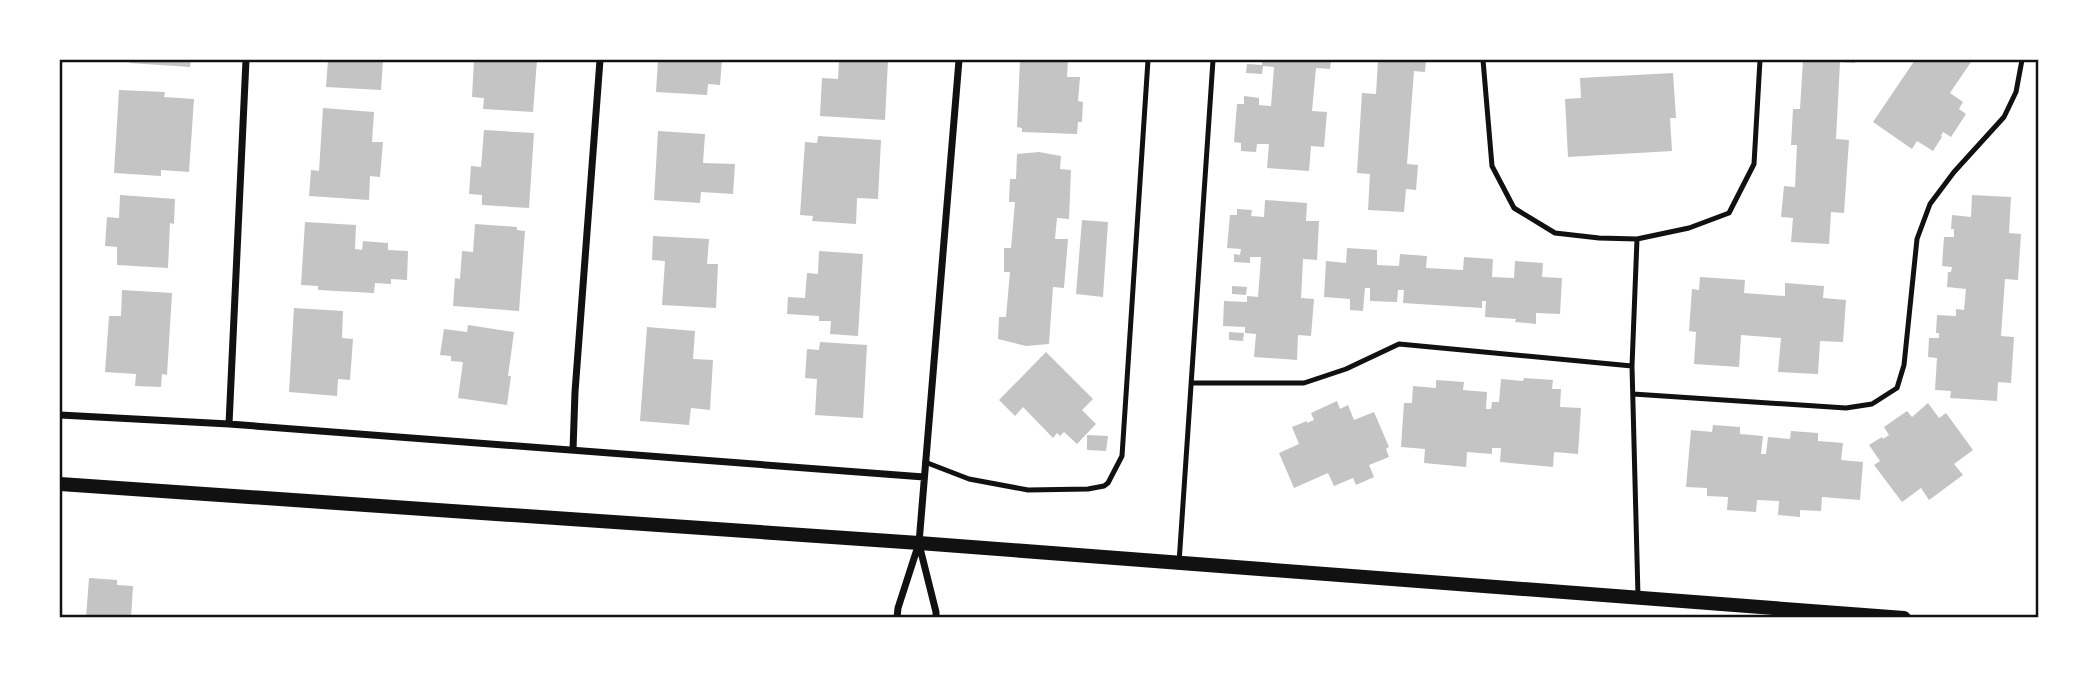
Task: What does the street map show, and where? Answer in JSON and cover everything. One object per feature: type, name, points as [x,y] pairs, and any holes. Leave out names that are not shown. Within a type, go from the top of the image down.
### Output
[{"type":"main road","points":[[60,484],[919,543],[1904,618]]},
{"type":"street","points":[[229,424],[246,60]]},
{"type":"street","points":[[573,450],[600,60]]},
{"type":"street","points":[[897,618],[919,543],[959,60]]},
{"type":"street","points":[[60,415],[229,424],[925,477]]},
{"type":"street","points":[[919,543],[936,618]]},
{"type":"lane","points":[[926,462],[969,479],[1028,490],[1088,489],[1108,484],[1122,456],[1148,60]]},
{"type":"lane","points":[[1179,563],[1213,60]]},
{"type":"lane","points":[[1483,60],[1492,166],[1514,208],[1555,233],[1599,239],[1637,239],[1689,228],[1729,213],[1754,164],[1759,60]]},
{"type":"lane","points":[[1633,394],[1846,408],[1872,404],[1897,388],[1904,365],[1917,239],[1930,204],[2004,117],[2017,92],[2022,60]]},
{"type":"lane","points":[[1637,239],[1632,366],[1638,599]]},
{"type":"lane","points":[[1192,383],[1304,383],[1346,369],[1399,344],[1632,366]]},
{"type":"building","points":[[130,60],[191,60],[190,67],[130,63]]},
{"type":"building","points":[[328,60],[383,60],[381,90],[326,87]]},
{"type":"building","points":[[474,60],[537,60],[533,112],[483,109],[484,98],[472,97]]},
{"type":"building","points":[[658,60],[722,60],[720,85],[708,84],[707,95],[656,92]]},
{"type":"building","points":[[839,60],[888,60],[885,120],[820,116],[822,78],[838,79]]},
{"type":"building","points":[[1020,60],[1068,60],[1067,77],[1080,77],[1078,101],[1083,102],[1082,122],[1078,122],[1077,134],[1022,132],[1022,128],[1017,127]]},
{"type":"building","points":[[1262,60],[1331,60],[1330,69],[1316,68],[1312,111],[1327,112],[1324,147],[1311,146],[1309,171],[1267,168],[1269,144],[1257,144],[1256,152],[1241,151],[1241,143],[1234,142],[1237,104],[1244,104],[1244,96],[1259,98],[1259,105],[1271,106],[1274,67],[1263,66],[1262,74],[1246,73],[1247,64],[1262,65]]},
{"type":"building","points":[[1378,60],[1426,60],[1425,72],[1414,71],[1407,164],[1418,165],[1416,190],[1406,189],[1404,212],[1368,210],[1370,174],[1357,173],[1362,93],[1376,94]]},
{"type":"building","points":[[1803,60],[1855,60],[1855,63],[1840,62],[1836,139],[1849,140],[1844,213],[1831,212],[1829,244],[1791,242],[1793,218],[1781,217],[1784,186],[1795,187],[1797,145],[1791,145],[1793,109],[1800,109]]},
{"type":"building","points":[[1915,60],[1971,62],[1950,93],[1963,102],[1959,109],[1966,114],[1951,137],[1943,132],[1933,151],[1917,141],[1912,149],[1873,122]]},
{"type":"building","points":[[1673,73],[1676,118],[1670,118],[1672,151],[1568,157],[1565,99],[1581,98],[1580,78]]},
{"type":"building","points":[[119,90],[165,92],[164,97],[194,99],[189,172],[161,170],[161,176],[114,173]]},
{"type":"building","points":[[323,108],[374,112],[372,142],[383,142],[380,177],[370,176],[369,200],[309,196],[311,170],[319,171]]},
{"type":"building","points":[[484,130],[534,133],[529,208],[482,205],[482,195],[469,194],[471,166],[481,167]]},
{"type":"building","points":[[658,131],[705,134],[703,163],[735,164],[733,194],[701,192],[700,203],[654,200]]},
{"type":"building","points":[[818,136],[881,140],[878,199],[857,198],[856,224],[812,221],[813,216],[800,215],[805,142],[817,143]]},
{"type":"building","points":[[1039,152],[1061,156],[1060,169],[1071,170],[1069,219],[1057,218],[1055,239],[1068,239],[1064,288],[1053,287],[1049,344],[1026,346],[998,339],[999,317],[1006,317],[1010,272],[1004,272],[1004,248],[1011,248],[1015,202],[1009,202],[1010,179],[1016,179],[1017,154]]},
{"type":"building","points":[[120,195],[175,199],[174,224],[170,223],[168,268],[117,265],[117,247],[105,246],[107,217],[119,218]]},
{"type":"building","points":[[1972,195],[2011,197],[2009,233],[2021,234],[2018,280],[2005,279],[2001,336],[2014,337],[2011,383],[1998,382],[1997,401],[1950,398],[1951,391],[1935,390],[1937,358],[1928,357],[1929,338],[1939,338],[1939,333],[1936,333],[1937,315],[1956,316],[1956,309],[1964,310],[1966,289],[1947,287],[1948,272],[1951,272],[1952,267],[1942,266],[1944,237],[1954,237],[1954,229],[1951,229],[1952,215],[1971,217]]},
{"type":"building","points":[[1265,200],[1307,203],[1306,221],[1319,221],[1317,260],[1303,259],[1301,298],[1314,299],[1311,336],[1298,335],[1297,360],[1254,357],[1256,334],[1245,333],[1245,327],[1223,326],[1224,301],[1247,302],[1247,296],[1258,297],[1261,257],[1250,257],[1250,263],[1234,262],[1234,254],[1240,255],[1241,249],[1227,248],[1230,215],[1237,215],[1237,209],[1252,210],[1251,216],[1264,217]]},
{"type":"building","points":[[1082,220],[1108,222],[1103,297],[1076,294]]},
{"type":"building","points":[[305,222],[356,225],[355,249],[362,250],[363,241],[388,243],[388,250],[408,251],[407,280],[391,279],[391,284],[375,283],[374,293],[318,290],[318,286],[301,285]]},
{"type":"building","points":[[475,224],[517,227],[517,230],[525,231],[519,311],[453,306],[455,278],[460,279],[462,251],[473,252]]},
{"type":"building","points":[[653,236],[709,239],[707,264],[718,264],[716,308],[662,305],[665,261],[652,260]]},
{"type":"building","points":[[1347,248],[1377,250],[1377,265],[1399,266],[1400,254],[1427,256],[1426,268],[1463,270],[1464,257],[1493,259],[1492,277],[1514,278],[1515,261],[1543,263],[1542,277],[1562,278],[1560,314],[1536,313],[1536,324],[1515,322],[1516,319],[1485,317],[1486,301],[1482,301],[1482,308],[1403,303],[1404,290],[1398,290],[1397,302],[1370,301],[1370,288],[1365,288],[1363,311],[1350,310],[1350,299],[1324,297],[1326,261],[1346,263]]},
{"type":"building","points":[[819,251],[863,254],[858,336],[830,334],[831,321],[819,321],[819,316],[787,314],[788,297],[805,298],[807,273],[818,274]]},
{"type":"building","points":[[1700,277],[1745,280],[1744,293],[1785,296],[1785,283],[1824,286],[1823,298],[1846,300],[1843,342],[1820,341],[1818,374],[1778,372],[1781,338],[1741,335],[1739,367],[1694,364],[1696,332],[1689,331],[1692,289],[1699,290]]},
{"type":"building","points":[[1232,286],[1247,287],[1246,295],[1232,294]]},
{"type":"building","points":[[122,290],[172,293],[167,375],[162,374],[161,387],[135,386],[136,374],[105,372],[109,316],[121,316]]},
{"type":"building","points":[[294,308],[343,311],[342,338],[353,339],[350,380],[338,379],[337,396],[289,392]]},
{"type":"building","points":[[468,325],[514,332],[507,405],[458,398],[463,362],[451,361],[451,356],[440,355],[444,329],[467,332]]},
{"type":"building","points":[[647,327],[695,331],[693,359],[713,360],[710,410],[691,408],[689,425],[640,421]]},
{"type":"building","points":[[1229,332],[1244,333],[1243,341],[1229,340]]},
{"type":"building","points":[[820,342],[867,345],[863,418],[815,415],[817,379],[805,378],[807,349],[819,350]]},
{"type":"building","points":[[1046,352],[1093,399],[1082,410],[1096,424],[1077,444],[1064,432],[1060,436],[1057,433],[1053,438],[1023,407],[1015,416],[999,400]]},
{"type":"building","points":[[1524,378],[1553,380],[1552,389],[1561,389],[1560,407],[1581,408],[1578,454],[1554,452],[1553,467],[1500,462],[1501,448],[1492,448],[1492,454],[1467,452],[1466,467],[1424,463],[1425,449],[1401,447],[1404,403],[1412,403],[1413,386],[1436,388],[1436,380],[1464,382],[1463,390],[1487,392],[1486,409],[1491,409],[1492,402],[1499,402],[1501,379],[1523,381]]},
{"type":"building","points":[[1337,401],[1340,409],[1348,405],[1354,420],[1374,412],[1389,447],[1386,449],[1389,457],[1369,465],[1374,477],[1356,485],[1353,478],[1334,486],[1328,473],[1294,488],[1279,453],[1299,444],[1292,427],[1314,420],[1311,413]]},
{"type":"building","points":[[1928,403],[1939,418],[1946,413],[1973,450],[1954,464],[1963,475],[1929,500],[1921,488],[1902,502],[1874,465],[1880,461],[1869,445],[1889,435],[1884,427],[1907,411],[1912,417]]},
{"type":"building","points":[[1713,425],[1740,427],[1740,434],[1763,436],[1761,454],[1766,454],[1768,437],[1790,439],[1791,431],[1818,433],[1818,441],[1843,443],[1841,460],[1863,462],[1860,500],[1822,497],[1821,511],[1800,510],[1800,517],[1778,515],[1779,501],[1757,500],[1756,512],[1727,510],[1728,497],[1707,496],[1707,488],[1686,487],[1691,430],[1712,432]]},
{"type":"building","points":[[1087,435],[1108,436],[1106,451],[1087,450]]},
{"type":"building","points":[[89,578],[117,580],[117,585],[133,586],[131,618],[86,618]]}]
